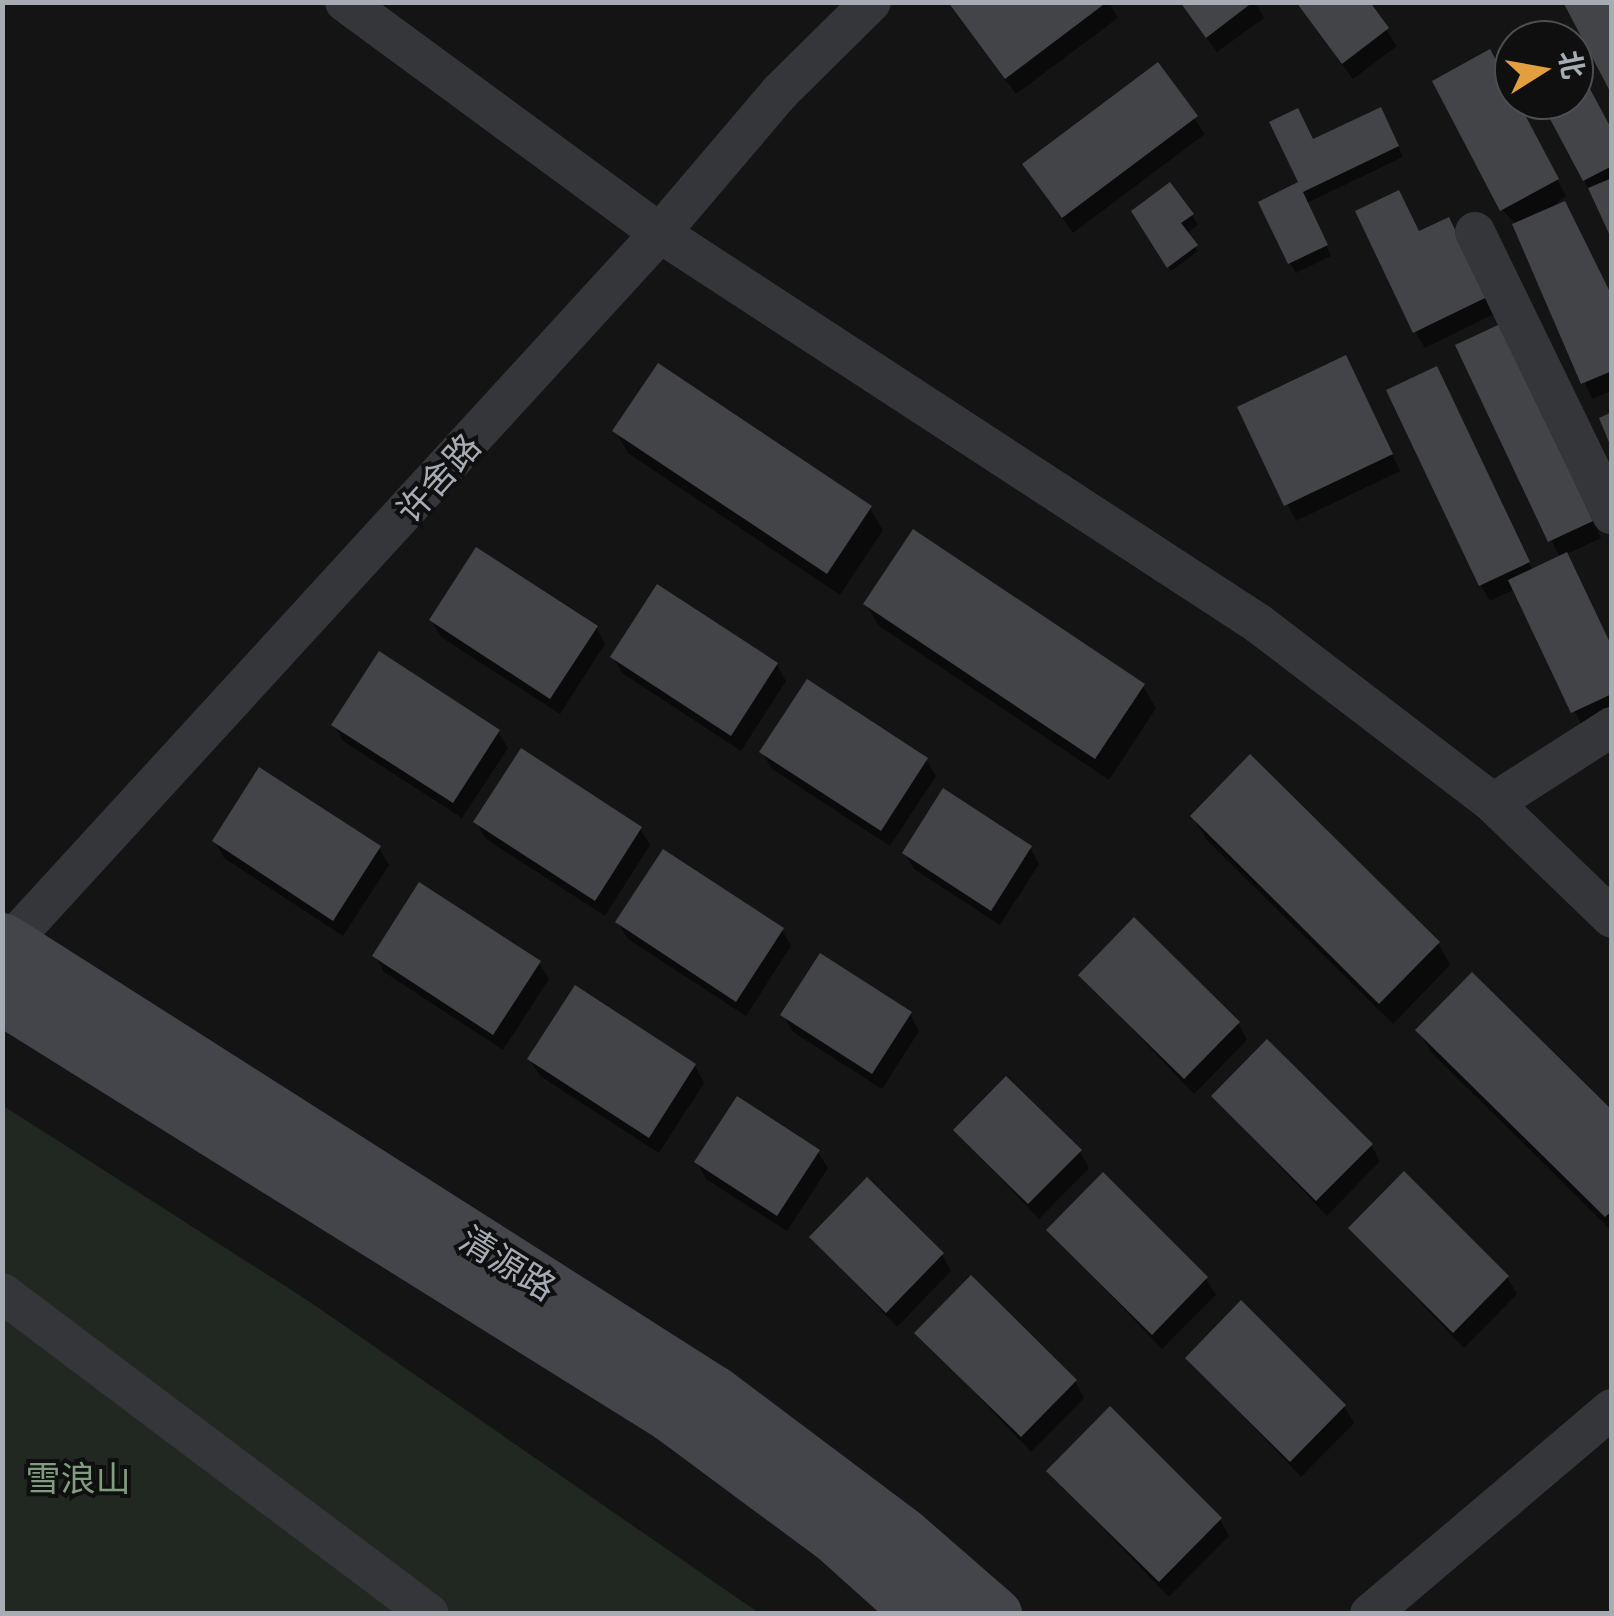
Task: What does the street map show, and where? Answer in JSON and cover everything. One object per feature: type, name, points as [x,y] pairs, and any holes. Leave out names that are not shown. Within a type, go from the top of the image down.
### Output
[{"type":"street","points":[[345,2],[660,233],[1259,624],[1493,803],[1612,918]]},
{"type":"street","name":"许舍路","points":[[4,958],[660,233],[780,92],[871,2]]},
{"type":"street","points":[[1475,232],[1612,514]]},
{"type":"street","points":[[1493,803],[1612,727]]},
{"type":"street","name":"清源路","points":[[4,958],[670,1414],[835,1536],[922,1614]]},
{"type":"street","name":"清源路","points":[[4,958],[714,1393],[903,1535],[994,1614]]},
{"type":"street","points":[[2,1293],[429,1614]]},
{"type":"street","points":[[1370,1614],[1612,1409]]},
{"type":"green space","name":"雪浪山","points":[[2,1105],[310,1302],[759,1613],[3,1613]]},
{"type":"building","points":[[948,2],[1107,2],[1005,79]]},
{"type":"building","points":[[1180,2],[1253,2],[1206,38]]},
{"type":"building","points":[[1296,2],[1370,2],[1389,28],[1342,64]]},
{"type":"building","points":[[1563,2],[1612,2],[1612,95],[1594,61],[1594,20],[1572,20]]},
{"type":"building","points":[[1490,49],[1494,57],[1494,120],[1528,120],[1559,179],[1500,211],[1432,81]]},
{"type":"building","points":[[1158,62],[1198,116],[1062,218],[1022,164]]},
{"type":"building","points":[[1594,96],[1612,130],[1612,166],[1583,181],[1551,120],[1594,120]]},
{"type":"building","points":[[1381,107],[1399,146],[1303,192],[1328,245],[1288,264],[1258,202],[1298,182],[1269,122],[1298,108],[1313,139]]},
{"type":"building","points":[[1612,178],[1612,240],[1588,188]]},
{"type":"building","points":[[1170,182],[1194,214],[1181,223],[1198,245],[1167,268],[1131,211]]},
{"type":"building","points":[[1399,190],[1419,231],[1449,217],[1487,297],[1413,333],[1355,211]]},
{"type":"building","points":[[1565,201],[1612,296],[1612,371],[1581,384],[1512,224]]},
{"type":"building","points":[[1500,324],[1593,521],[1548,542],[1455,345]]},
{"type":"building","points":[[1346,355],[1393,454],[1284,506],[1237,407]]},
{"type":"building","points":[[658,363],[872,506],[827,574],[612,431]]},
{"type":"building","points":[[1437,366],[1530,562],[1479,586],[1386,390]]},
{"type":"building","points":[[1612,412],[1612,447],[1611,447],[1599,418]]},
{"type":"building","points":[[913,529],[1145,684],[1095,759],[863,604]]},
{"type":"building","points":[[476,547],[598,626],[550,699],[429,620]]},
{"type":"building","points":[[1567,552],[1612,647],[1612,694],[1571,713],[1508,580]]},
{"type":"building","points":[[657,584],[778,663],[731,736],[610,657]]},
{"type":"building","points":[[379,651],[500,730],[453,803],[331,725]]},
{"type":"building","points":[[807,679],[928,758],[881,831],[759,752]]},
{"type":"building","points":[[521,748],[642,827],[595,901],[473,822]]},
{"type":"building","points":[[1250,754],[1440,942],[1379,1004],[1190,816]]},
{"type":"building","points":[[259,767],[381,846],[333,921],[212,841]]},
{"type":"building","points":[[943,788],[1032,846],[991,911],[902,853]]},
{"type":"building","points":[[663,849],[784,928],[736,1002],[615,922]]},
{"type":"building","points":[[419,882],[541,961],[493,1035],[372,956]]},
{"type":"building","points":[[1134,917],[1240,1022],[1184,1079],[1078,975]]},
{"type":"building","points":[[820,953],[912,1012],[872,1074],[780,1015]]},
{"type":"building","points":[[1472,972],[1612,1110],[1612,1211],[1605,1217],[1415,1030]]},
{"type":"building","points":[[575,985],[696,1064],[649,1138],[527,1059]]},
{"type":"building","points":[[1267,1039],[1373,1144],[1316,1201],[1211,1096]]},
{"type":"building","points":[[1006,1076],[1082,1150],[1028,1204],[953,1130]]},
{"type":"building","points":[[737,1096],[820,1150],[777,1216],[694,1162]]},
{"type":"building","points":[[1404,1171],[1509,1276],[1453,1333],[1348,1228]]},
{"type":"building","points":[[1103,1172],[1208,1277],[1152,1335],[1046,1230]]},
{"type":"building","points":[[867,1177],[944,1253],[886,1313],[809,1237]]},
{"type":"building","points":[[971,1275],[1077,1380],[1021,1437],[914,1333]]},
{"type":"building","points":[[1241,1300],[1346,1405],[1290,1462],[1185,1358]]},
{"type":"building","points":[[1110,1406],[1222,1518],[1159,1582],[1046,1471]]}]
